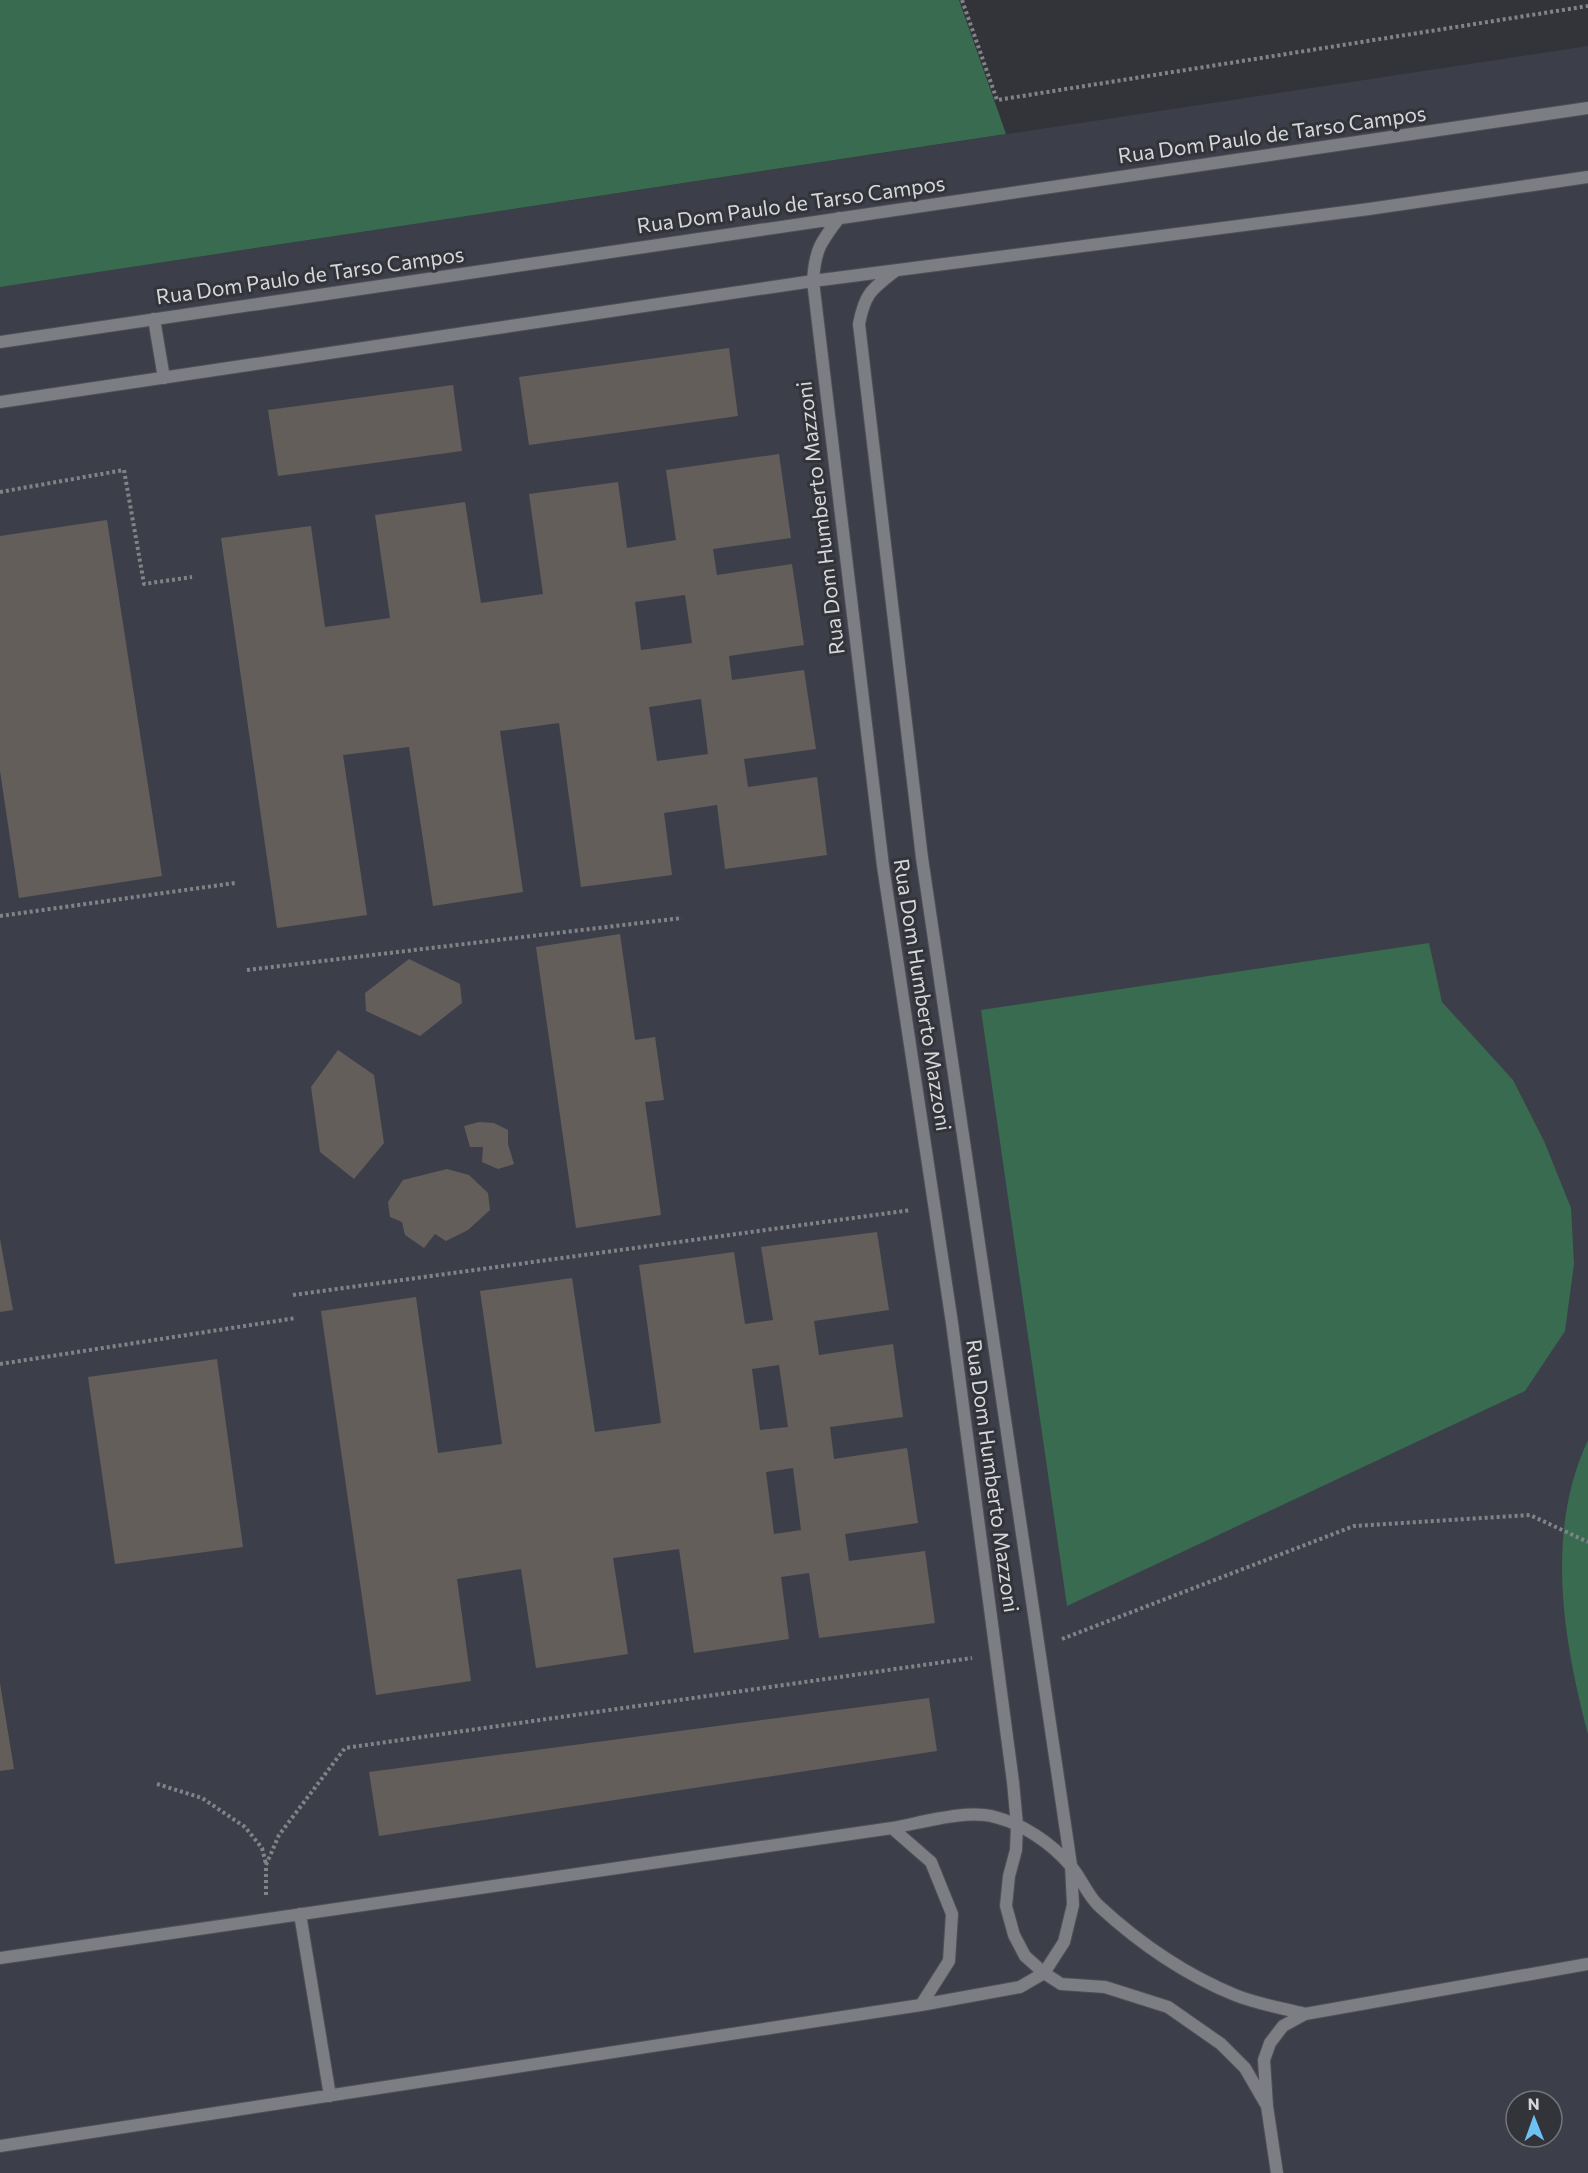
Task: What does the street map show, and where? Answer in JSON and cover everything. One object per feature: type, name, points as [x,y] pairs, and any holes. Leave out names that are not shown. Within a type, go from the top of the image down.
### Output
[{"type":"street","name":"Rua Dom Paulo de Tarso Campos","points":[[0,342],[1588,108]]},
{"type":"street","points":[[0,402],[813,281],[1369,209],[1588,177]]},
{"type":"street","name":"Rua Dom Humberto Mazzoni","points":[[839,218],[823,239],[815,257],[813,281],[883,866],[934,1207],[1013,1782],[1017,1825],[1016,1850],[1009,1876],[1006,1906],[1014,1935],[1025,1956],[1044,1973],[1064,1942],[1073,1905],[1071,1865],[922,858],[859,324],[863,303],[875,287],[895,271]]},
{"type":"street","points":[[154,319],[164,378]]},
{"type":"street","points":[[0,1958],[892,1828],[971,1814],[993,1816],[1017,1825],[1043,1840],[1071,1865],[1096,1904],[1131,1933],[1186,1970],[1236,1995],[1305,2014]]},
{"type":"street","points":[[892,1828],[931,1862],[952,1914],[949,1961],[921,2005]]},
{"type":"street","points":[[300,1914],[330,2096]]},
{"type":"street","points":[[1277,2173],[1267,2106],[1264,2060],[1270,2043],[1282,2026],[1305,2014],[1588,1964]]},
{"type":"street","points":[[0,2146],[921,2005],[1020,1987],[1044,1973],[1061,1984],[1105,1987],[1168,2007],[1221,2044],[1245,2068],[1267,2106]]},
{"type":"path","points":[[962,0],[997,100],[1588,6]]},
{"type":"path","points":[[0,492],[124,470],[144,584],[192,577]]},
{"type":"path","points":[[0,916],[235,883]]},
{"type":"path","points":[[247,970],[682,918]]},
{"type":"path","points":[[293,1295],[934,1207]]},
{"type":"path","points":[[0,1364],[296,1318]]},
{"type":"path","points":[[1039,1648],[1354,1526],[1530,1515],[1588,1542]]},
{"type":"path","points":[[266,1864],[279,1835],[345,1748],[996,1655]]},
{"type":"path","points":[[157,1784],[202,1798],[245,1827],[262,1848],[266,1864],[269,1919]]},
{"type":"shaded area","points":[[1588,46],[1588,2173],[0,2173],[0,287]]},
{"type":"green space","points":[[0,0],[959,0],[1006,134],[0,287]]},
{"type":"green space","points":[[1429,943],[1442,1002],[1513,1080],[1544,1141],[1571,1208],[1574,1264],[1565,1331],[1525,1391],[1067,1606],[981,1010]]},
{"type":"green space","points":[[1588,1440],[1588,1734],[1571,1661],[1562,1586],[1566,1511],[1575,1475]]},
{"type":"building","points":[[729,348],[738,416],[529,445],[519,377]]},
{"type":"building","points":[[453,385],[462,451],[278,476],[268,410]]},
{"type":"building","points":[[779,454],[791,538],[713,549],[717,575],[792,564],[804,645],[729,656],[732,680],[804,670],[816,749],[744,759],[748,787],[817,777],[827,855],[725,869],[717,805],[664,813],[672,875],[581,887],[559,723],[500,731],[523,892],[433,906],[409,747],[343,755],[367,915],[277,928],[221,538],[311,526],[325,627],[390,618],[375,515],[465,502],[481,603],[543,594],[529,494],[618,482],[627,548],[676,540],[666,470]],"holes":[[[685,595],[692,643],[641,650],[635,602]],[[701,699],[708,754],[657,761],[649,707]]]},
{"type":"building","points":[[107,520],[162,876],[19,898],[0,771],[0,536]]},
{"type":"building","points":[[620,934],[635,1040],[655,1037],[664,1100],[645,1102],[661,1215],[576,1228],[536,947]]},
{"type":"building","points":[[409,959],[460,984],[462,1003],[420,1036],[366,1011],[365,993]]},
{"type":"building","points":[[338,1050],[374,1075],[384,1143],[354,1179],[320,1152],[311,1087]]},
{"type":"building","points":[[479,1122],[494,1123],[508,1130],[508,1144],[514,1164],[498,1169],[482,1162],[483,1147],[470,1147],[464,1126]]},
{"type":"building","points":[[447,1169],[469,1175],[488,1193],[490,1210],[468,1230],[446,1241],[435,1234],[424,1248],[405,1235],[402,1222],[390,1217],[388,1202],[403,1180]]},
{"type":"building","points":[[877,1232],[889,1310],[814,1321],[819,1355],[893,1344],[903,1417],[830,1427],[834,1459],[907,1448],[918,1523],[845,1534],[849,1561],[925,1551],[935,1623],[819,1638],[809,1573],[781,1577],[789,1639],[694,1653],[679,1549],[613,1558],[628,1654],[536,1668],[521,1569],[457,1579],[471,1681],[376,1695],[321,1311],[416,1297],[438,1453],[502,1444],[480,1291],[572,1278],[595,1432],[661,1423],[639,1265],[734,1252],[745,1324],[773,1320],[761,1247]],"holes":[[[779,1365],[788,1427],[760,1430],[752,1369]],[[793,1468],[801,1530],[774,1534],[766,1472]]]},
{"type":"building","points":[[0,1239],[13,1310],[0,1312]]},
{"type":"building","points":[[217,1359],[243,1547],[115,1564],[88,1377]]},
{"type":"building","points":[[0,1683],[14,1769],[0,1771]]},
{"type":"building","points":[[929,1698],[937,1751],[379,1836],[369,1772]]}]
